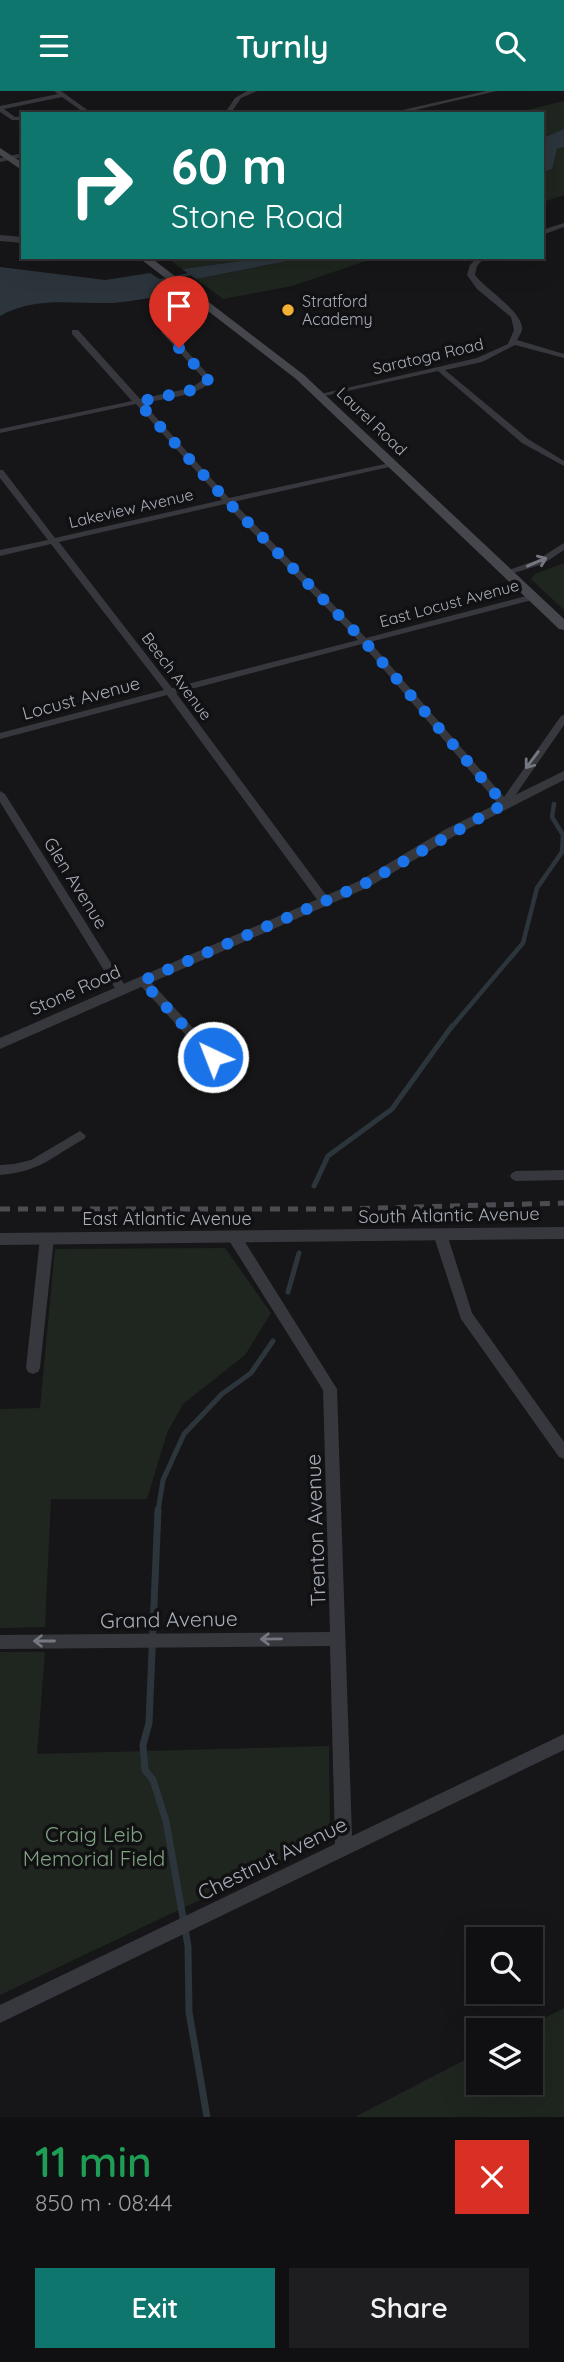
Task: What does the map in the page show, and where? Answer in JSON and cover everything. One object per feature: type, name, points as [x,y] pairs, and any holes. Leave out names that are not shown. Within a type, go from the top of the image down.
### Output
[{"type":"main road","points":[[0,151],[4,159],[21,167]]},
{"type":"main road","name":"Laurel Road","points":[[145,259],[320,395],[564,626]]},
{"type":"street","points":[[229,91],[243,94]]},
{"type":"street","points":[[232,112],[233,103],[243,94],[254,91]]},
{"type":"street","points":[[397,112],[494,91]]},
{"type":"street","points":[[0,108],[60,93],[87,112]]},
{"type":"street","points":[[0,108],[15,119],[21,118]]},
{"type":"street","points":[[544,232],[564,225]]},
{"type":"street","points":[[0,238],[21,240]]},
{"type":"street","points":[[479,259],[472,268],[471,275],[477,284],[515,316],[518,330],[514,342],[564,356]]},
{"type":"street","points":[[75,332],[227,501],[365,642],[504,804]]},
{"type":"street","points":[[0,431],[204,385],[208,379],[165,333]]},
{"type":"street","name":"Saratoga Road","points":[[320,395],[486,358],[514,342]]},
{"type":"street","points":[[440,369],[525,441],[564,464]]},
{"type":"street","name":"Lakeview Avenue","points":[[0,553],[391,464]]},
{"type":"street","name":"Beech Avenue","points":[[0,472],[169,691],[325,902]]},
{"type":"street","points":[[507,572],[540,562],[564,546]]},
{"type":"street","name":"East Locust Avenue","points":[[169,691],[533,597]]},
{"type":"street","name":"Locust Avenue","points":[[0,736],[169,691]]},
{"type":"street","name":"Stone Road","points":[[504,804],[564,718]]},
{"type":"street","name":"Stone Road","points":[[0,1044],[364,884],[504,804],[564,775]]},
{"type":"street","name":"Glen Avenue","points":[[0,793],[122,990]]},
{"type":"street","points":[[142,981],[213,1057]]},
{"type":"street","points":[[0,1170],[18,1170],[39,1164],[80,1136]]},
{"type":"street","points":[[516,1176],[564,1175]]},
{"type":"street","name":"South Atlantic Avenue","points":[[334,1235],[564,1233]]},
{"type":"street","points":[[440,1234],[466,1315],[564,1453]]},
{"type":"street","name":"East Atlantic Avenue","points":[[0,1239],[334,1235]]},
{"type":"street","points":[[33,1368],[47,1238]]},
{"type":"street","name":"Trenton Avenue","points":[[235,1238],[330,1389],[344,1848]]},
{"type":"street","name":"Grand Avenue","points":[[0,1641],[339,1639]]},
{"type":"street","name":"Chestnut Avenue","points":[[0,2014],[564,1742]]},
{"type":"green space","points":[[564,101],[564,129],[544,138],[544,112],[518,112]]},
{"type":"green space","points":[[564,147],[564,195],[544,202],[544,171],[552,169],[557,149]]},
{"type":"green space","points":[[169,259],[256,259],[182,269]]},
{"type":"green space","points":[[298,259],[372,259],[292,286],[223,299],[196,279]]},
{"type":"green space","points":[[564,563],[564,610],[531,579],[535,574]]},
{"type":"green space","points":[[225,1248],[271,1313],[245,1355],[183,1404],[167,1433],[147,1499],[51,1499],[45,1627],[0,1628],[0,1409],[40,1408],[55,1249]]},
{"type":"green space","name":"Craig Leib Memorial Field","points":[[0,1652],[45,1652],[37,1754],[329,1746],[330,1838],[0,1995]]},
{"type":"green space","points":[[564,2008],[564,2117],[355,2117],[466,2059],[466,2095],[543,2095],[543,2019]]},
{"type":"shaded area","points":[[564,129],[564,147],[557,149],[552,169],[544,172],[544,138]]},
{"type":"shaded area","points":[[256,259],[298,259],[196,279],[182,269]]},
{"type":"shaded area","points":[[0,267],[105,280],[150,273],[166,283],[156,297],[113,303],[41,303],[0,316]]},
{"type":"waterway","points":[[156,281],[195,273]]},
{"type":"waterway","points":[[451,1028],[523,943],[537,888],[562,852],[563,835],[552,817],[554,804]]},
{"type":"waterway","points":[[314,1186],[328,1156],[392,1109],[452,1026]]},
{"type":"waterway","points":[[288,1292],[299,1253]]},
{"type":"waterway","points":[[158,1511],[163,1480],[184,1434],[222,1394],[251,1373],[273,1341]]},
{"type":"waterway","points":[[158,1510],[149,1723],[143,1745],[145,1770],[153,1780],[166,1821],[188,1946],[189,2012],[207,2117]]},
{"type":"railway","points":[[0,1209],[341,1209],[564,1203]]},
{"type":"place","name":"Stratford Academy","points":[[288,310]]},
{"type":"route","points":[[179,348],[208,379],[206,383],[192,390],[138,402],[227,501],[365,642],[504,804],[364,884],[142,981],[213,1057]]}]
